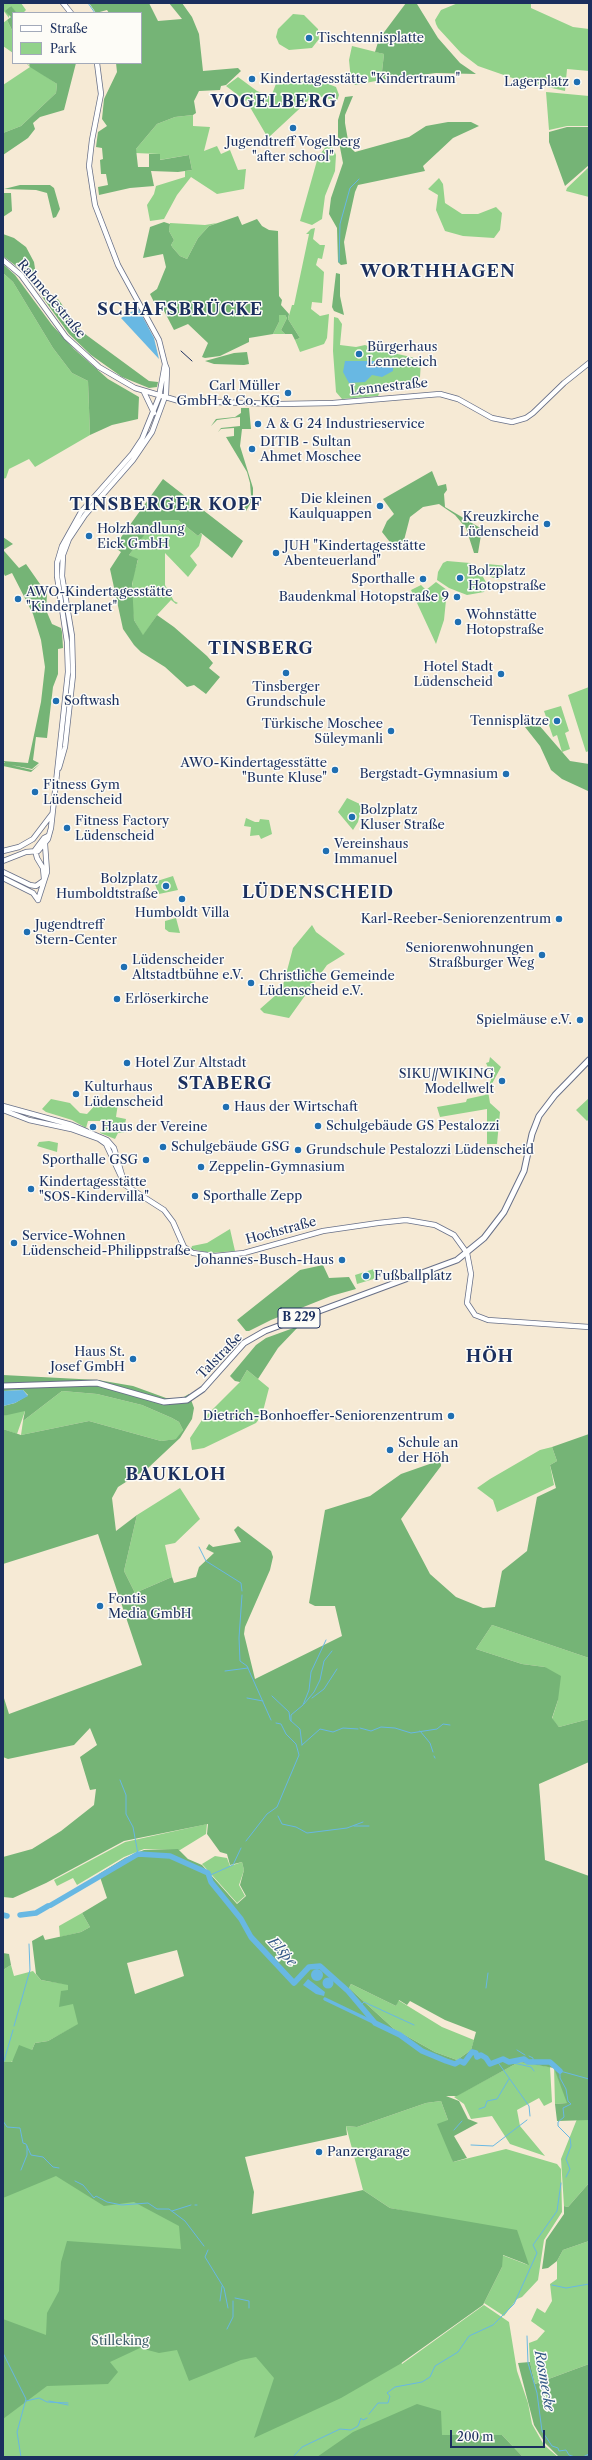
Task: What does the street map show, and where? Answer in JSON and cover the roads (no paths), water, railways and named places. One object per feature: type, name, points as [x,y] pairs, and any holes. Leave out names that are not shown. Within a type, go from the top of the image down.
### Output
[{"type":"main road","points":[[63,3],[70,12]]},
{"type":"main road","points":[[58,769],[63,761],[73,675],[68,628],[61,592],[61,562],[77,522],[99,493],[155,427],[167,375],[159,340],[118,265],[95,205],[89,166],[92,140],[101,94],[97,64]]},
{"type":"main road","name":"Rahmedestraße","points":[[3,260],[21,275],[54,323],[77,348],[110,375],[144,392],[162,398]]},
{"type":"main road","name":"Lennestraße","points":[[162,398],[188,402],[288,404],[346,403],[440,394],[458,399],[492,418],[509,422],[520,420],[533,413],[564,383],[589,363]]},
{"type":"main road","points":[[144,392],[154,413]]},
{"type":"main road","points":[[144,441],[154,413],[162,398]]},
{"type":"main road","points":[[3,878],[33,893],[38,900],[47,872],[45,844],[53,813],[58,769],[68,672],[68,628]]},
{"type":"main road","points":[[68,672],[73,675]]},
{"type":"main road","points":[[3,850],[19,847],[33,839],[53,813]]},
{"type":"main road","points":[[3,872],[32,886],[40,884],[44,879],[43,868],[35,853],[37,846],[48,836]]},
{"type":"main road","points":[[3,861],[26,852],[35,853],[45,844]]},
{"type":"main road","points":[[33,893],[40,890]]},
{"type":"main road","name":"B 229","points":[[467,1253],[488,1233],[513,1197],[524,1171],[533,1130],[542,1111],[589,1060]]},
{"type":"main road","points":[[3,1106],[72,1125],[104,1138],[113,1146],[120,1171]]},
{"type":"main road","points":[[3,1110],[99,1139],[109,1149],[120,1171]]},
{"type":"main road","name":"Hochstraße","points":[[120,1171],[123,1181],[130,1190],[164,1210],[172,1222],[184,1247],[189,1252],[198,1255],[238,1254],[334,1229],[406,1220],[444,1229],[457,1239],[467,1253]]},
{"type":"main road","points":[[467,1253],[471,1274],[468,1306],[478,1317],[589,1327]]},
{"type":"main road","name":"Talstraße","points":[[3,1386],[97,1383],[164,1402],[187,1400],[203,1389],[244,1343],[265,1331],[445,1265],[467,1253]]},
{"type":"water","points":[[138,308],[154,338],[159,359],[121,318]]},
{"type":"water","points":[[345,361],[377,361],[393,366],[393,371],[382,377],[372,375],[365,382],[349,383],[343,372]]},
{"type":"water","points":[[23,1390],[28,1396],[15,1403],[3,1406],[3,1391]]},
{"type":"water","points":[[317,1969],[321,1971],[323,1975],[321,1979],[317,1981],[313,1979],[311,1975],[313,1971]]},
{"type":"water","points":[[328,1977],[332,1979],[334,1983],[332,1987],[328,1989],[324,1987],[322,1983],[324,1979]]},
{"type":"water","points":[[308,1979],[325,1992],[324,1996],[316,1994],[303,1985]]},
{"type":"waterway","points":[[88,3],[94,12]]},
{"type":"waterway","points":[[339,262],[340,224],[350,188],[359,179]]},
{"type":"waterway","points":[[199,1547],[206,1561],[241,1583],[242,1591]]},
{"type":"waterway","points":[[242,1595],[239,1638],[240,1661],[247,1666],[271,1720]]},
{"type":"waterway","points":[[291,1721],[291,1715],[303,1705],[309,1690],[311,1672],[326,1640]]},
{"type":"waterway","points":[[304,1704],[314,1692],[320,1680],[324,1661],[332,1651]]},
{"type":"waterway","points":[[225,1671],[248,1668]]},
{"type":"waterway","points":[[312,1698],[324,1689],[337,1669]]},
{"type":"waterway","points":[[272,1696],[289,1712],[290,1720],[300,1729],[302,1745]]},
{"type":"waterway","points":[[247,1698],[263,1701]]},
{"type":"waterway","points":[[246,1841],[267,1814],[277,1807],[299,1755],[296,1744],[286,1734],[281,1724],[276,1723]]},
{"type":"waterway","points":[[360,1728],[371,1731],[381,1727],[395,1728],[411,1733],[437,1729],[443,1724],[450,1725]]},
{"type":"waterway","points":[[302,1745],[320,1729],[333,1732],[343,1728],[358,1729]]},
{"type":"waterway","points":[[420,1731],[430,1743],[433,1752]]},
{"type":"waterway","points":[[120,1780],[126,1795],[126,1814],[133,1827],[138,1854]]},
{"type":"waterway","points":[[278,1816],[282,1824],[296,1827],[307,1833],[347,1828],[363,1822]]},
{"type":"waterway","points":[[354,1826],[369,1826]]},
{"type":"waterway","points":[[208,1876],[233,1865],[241,1848]]},
{"type":"waterway","name":"Elspe","points":[[51,1905],[138,1854],[170,1856],[208,1873],[211,1882],[241,1919],[251,1937],[294,1983],[309,1967],[320,1966],[348,1991],[375,2023],[400,2035],[422,2051],[455,2064],[460,2061],[464,2063],[472,2052],[476,2053],[477,2057],[481,2055],[486,2058],[490,2064],[503,2059],[509,2062],[524,2059],[528,2062],[550,2062],[560,2071]]},
{"type":"waterway","name":"Elspe","points":[[20,1915],[36,1913],[48,1906]]},
{"type":"waterway","name":"Elspe","points":[[3,1915],[7,1916]]},
{"type":"waterway","points":[[14,2026],[30,1970],[29,1944]]},
{"type":"waterway","points":[[486,1988],[488,1973]]},
{"type":"waterway","points":[[325,1999],[375,2023]]},
{"type":"waterway","points":[[361,2005],[364,2002],[414,2025]]},
{"type":"waterway","points":[[4,2061],[13,2030]]},
{"type":"waterway","points":[[517,2050],[525,2055]]},
{"type":"waterway","points":[[529,2056],[533,2058],[533,2061]]},
{"type":"waterway","points":[[497,2061],[529,2106],[530,2116]]},
{"type":"waterway","points":[[509,2062],[531,2067],[534,2071]]},
{"type":"waterway","points":[[566,2177],[570,2169],[566,2159],[571,2146],[570,2138],[558,2126],[558,2122],[564,2117],[563,2108],[571,2104],[568,2101],[566,2089],[560,2078],[560,2071],[589,2079]]},
{"type":"waterway","points":[[479,2109],[485,2107],[487,2101],[497,2099],[509,2079]]},
{"type":"waterway","points":[[471,2145],[493,2146],[527,2120]]},
{"type":"waterway","points":[[3,2121],[7,2127],[20,2128],[23,2143],[26,2144],[31,2155],[43,2157],[53,2167],[59,2168]]},
{"type":"waterway","points":[[454,2130],[462,2121]]},
{"type":"waterway","points":[[21,2170],[27,2155],[27,2146]]},
{"type":"waterway","points":[[75,2181],[83,2185],[94,2198],[96,2196],[107,2202],[122,2205],[148,2203],[157,2209],[169,2209],[185,2221],[204,2246]]},
{"type":"waterway","points":[[369,2414],[378,2403],[388,2403],[390,2396],[387,2393],[395,2387],[422,2382],[430,2377],[435,2366],[458,2352],[469,2336],[493,2325],[514,2304],[537,2253],[533,2245],[557,2211],[561,2183]]},
{"type":"waterway","points":[[172,2211],[191,2205]]},
{"type":"waterway","points":[[208,2250],[205,2257],[224,2288],[228,2308]]},
{"type":"waterway","points":[[552,2285],[566,2288],[589,2284]]},
{"type":"waterway","points":[[220,2301],[222,2286]]},
{"type":"waterway","points":[[235,2298],[249,2301],[249,2308]]},
{"type":"waterway","points":[[227,2329],[233,2317],[233,2301]]},
{"type":"waterway","name":"Rosmecke","points":[[527,2336],[528,2363],[537,2393],[542,2431],[552,2446],[558,2448],[559,2451],[566,2450],[569,2455],[575,2457]]},
{"type":"waterway","points":[[3,2353],[26,2399],[17,2432],[21,2457]]},
{"type":"waterway","points":[[26,2401],[39,2398],[47,2402],[68,2403]]},
{"type":"waterway","points":[[49,2401],[68,2405]]},
{"type":"waterway","points":[[293,2457],[302,2447],[340,2429],[351,2430],[358,2426],[361,2418],[363,2420],[367,2418]]},
{"type":"waterway","name":"Rosmecke","points":[[583,2457],[589,2454]]},
{"type":"railway","points":[[181,351],[192,361]]},
{"type":"place","name":"Tischtennisplatte","points":[[309,38]]},
{"type":"place","name":"Kindertagesstätte \"Kindertraum\"","points":[[252,79]]},
{"type":"place","name":"Lagerplatz","points":[[577,82]]},
{"type":"place","name":"Jugendtreff Vogelberg \"after school\"","points":[[293,128]]},
{"type":"place","name":"Bürgerhaus Lenneteich","points":[[359,354]]},
{"type":"place","name":"Carl Müller GmbH & Co. KG","points":[[288,393]]},
{"type":"place","name":"A & G 24 Industrieservice","points":[[258,424]]},
{"type":"place","name":"DITIB - Sultan Ahmet Moschee","points":[[252,449]]},
{"type":"place","name":"Die kleinen Kaulquappen","points":[[380,506]]},
{"type":"place","name":"Kreuzkirche Lüdenscheid","points":[[547,524]]},
{"type":"place","name":"Holzhandlung Eick GmbH","points":[[89,536]]},
{"type":"place","name":"JUH \"Kindertagesstätte Abenteuerland\"","points":[[276,553]]},
{"type":"place","name":"Bolzplatz Hotopstraße","points":[[460,578]]},
{"type":"place","name":"Sporthalle","points":[[423,579]]},
{"type":"place","name":"Baudenkmal Hotopstraße 9","points":[[457,597]]},
{"type":"place","name":"AWO-Kindertagesstätte \"Kinderplanet\"","points":[[18,599]]},
{"type":"place","name":"Wohnstätte Hotopstraße","points":[[458,622]]},
{"type":"place","name":"Tinsberger Grundschule","points":[[286,673]]},
{"type":"place","name":"Hotel Stadt Lüdenscheid","points":[[501,674]]},
{"type":"place","name":"Softwash","points":[[56,701]]},
{"type":"place","name":"Tennisplätze","points":[[557,721]]},
{"type":"place","name":"Türkische Moschee Süleymanli","points":[[391,731]]},
{"type":"place","name":"AWO-Kindertagesstätte \"Bunte Kluse\"","points":[[335,770]]},
{"type":"place","name":"Bergstadt-Gymnasium","points":[[506,774]]},
{"type":"place","name":"Fitness Gym Lüdenscheid","points":[[35,792]]},
{"type":"place","name":"Bolzplatz Kluser Straße","points":[[352,817]]},
{"type":"place","name":"Fitness Factory Lüdenscheid","points":[[67,828]]},
{"type":"place","name":"Vereinshaus Immanuel","points":[[326,851]]},
{"type":"place","name":"Bolzplatz Humboldtstraße","points":[[166,886]]},
{"type":"place","name":"Humboldt Villa","points":[[182,899]]},
{"type":"place","name":"Karl-Reeber-Seniorenzentrum","points":[[559,919]]},
{"type":"place","name":"Jugendtreff Stern-Center","points":[[27,932]]},
{"type":"place","name":"Seniorenwohnungen Straßburger Weg","points":[[542,955]]},
{"type":"place","name":"Lüdenscheider Altstadtbühne e.V.","points":[[124,967]]},
{"type":"place","name":"Christliche Gemeinde Lüdenscheid e.V.","points":[[251,983]]},
{"type":"place","name":"Erlöserkirche","points":[[117,999]]},
{"type":"place","name":"Spielmäuse e.V.","points":[[580,1020]]},
{"type":"place","name":"Hotel Zur Altstadt","points":[[127,1063]]},
{"type":"place","name":"SIKU//WIKING Modellwelt","points":[[502,1081]]},
{"type":"place","name":"Kulturhaus Lüdenscheid","points":[[76,1094]]},
{"type":"place","name":"Haus der Wirtschaft","points":[[226,1107]]},
{"type":"place","name":"Schulgebäude GS Pestalozzi","points":[[318,1126]]},
{"type":"place","name":"Haus der Vereine","points":[[93,1127]]},
{"type":"place","name":"Schulgebäude GSG","points":[[163,1147]]},
{"type":"place","name":"Grundschule Pestalozzi Lüdenscheid","points":[[298,1150]]},
{"type":"place","name":"Sporthalle GSG","points":[[146,1160]]},
{"type":"place","name":"Zeppelin-Gymnasium","points":[[201,1167]]},
{"type":"place","name":"Kindertagesstätte \"SOS-Kindervilla\"","points":[[31,1189]]},
{"type":"place","name":"Sporthalle Zepp","points":[[195,1196]]},
{"type":"place","name":"Service-Wohnen Lüdenscheid-Philippstraße","points":[[14,1243]]},
{"type":"place","name":"Johannes-Busch-Haus","points":[[342,1260]]},
{"type":"place","name":"Fußballplatz","points":[[366,1276]]},
{"type":"place","name":"Haus St. Josef GmbH","points":[[133,1359]]},
{"type":"place","name":"Dietrich-Bonhoeffer-Seniorenzentrum","points":[[451,1416]]},
{"type":"place","name":"Schule an der Höh","points":[[390,1450]]},
{"type":"place","name":"Fontis Media GmbH","points":[[100,1606]]},
{"type":"place","name":"Panzergarage","points":[[319,2152]]},
{"type":"district","name":"VOGELBERG","points":[[274,102]]},
{"type":"district","name":"WORTHHAGEN","points":[[438,272]]},
{"type":"district","name":"SCHAFSBRÜCKE","points":[[180,310]]},
{"type":"district","name":"TINSBERGER KOPF","points":[[166,505]]},
{"type":"district","name":"TINSBERG","points":[[261,649]]},
{"type":"district","name":"LÜDENSCHEID","points":[[318,893]]},
{"type":"district","name":"STABERG","points":[[225,1084]]},
{"type":"district","name":"HÖH","points":[[490,1357]]},
{"type":"district","name":"BAUKLOH","points":[[176,1475]]},
{"type":"park label","name":"Stilleking","points":[[120,2341]]}]
